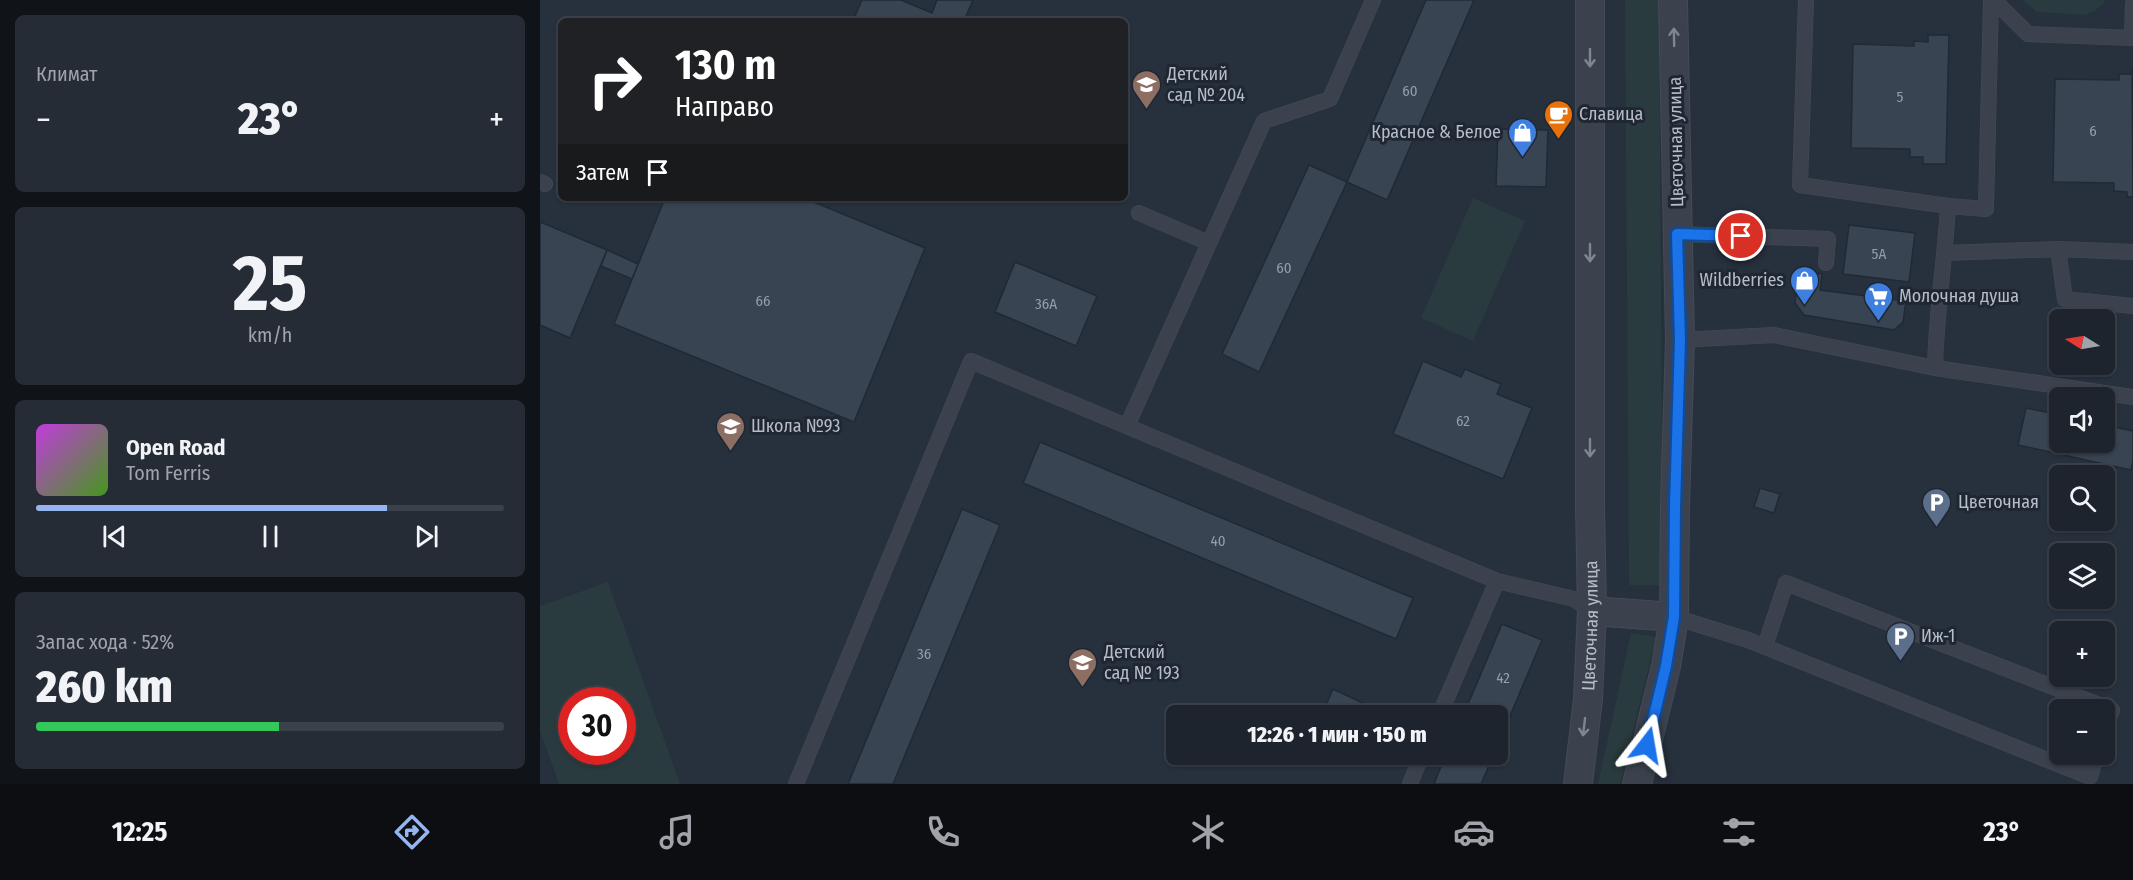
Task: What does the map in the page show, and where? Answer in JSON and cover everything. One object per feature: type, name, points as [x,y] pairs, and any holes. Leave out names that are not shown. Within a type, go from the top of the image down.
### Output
[{"type":"street","name":"Цветочная улица","points":[[1578,784],[1588,699],[1592,611],[1590,0]]},
{"type":"street","name":"Цветочная улица","points":[[1637,784],[1666,666],[1674,617],[1680,340],[1673,0]]},
{"type":"street","points":[[1592,611],[1674,617]]},
{"type":"lane","points":[[1127,426],[1264,121],[1330,99],[1373,0]]},
{"type":"lane","points":[[1806,0],[1800,185],[1948,206],[1986,209],[1992,0]]},
{"type":"lane","points":[[1992,0],[2028,34],[2133,38],[2133,4]]},
{"type":"lane","points":[[1935,368],[1939,295],[1948,206]]},
{"type":"lane","points":[[1139,213],[1209,243]]},
{"type":"lane","points":[[1677,234],[1828,239],[1826,263]]},
{"type":"lane","points":[[1945,253],[2058,249],[2133,252]]},
{"type":"lane","points":[[2058,249],[2065,299],[2133,306]]},
{"type":"lane","points":[[1680,340],[1774,335],[1935,368],[2133,397]]},
{"type":"lane","points":[[796,784],[971,361],[1497,581],[1574,599],[1592,611]]},
{"type":"lane","points":[[1444,705],[1497,581]]},
{"type":"lane","points":[[1765,646],[1786,583],[2084,699]]},
{"type":"lane","points":[[1674,617],[1765,646],[2049,760]]},
{"type":"lane","points":[[1410,784],[1418,765]]},
{"type":"lane","points":[[2060,765],[2090,777],[2094,765]]},
{"type":"shaded area","points":[[1625,0],[1659,0],[1663,585],[1629,585]]},
{"type":"shaded area","points":[[2023,0],[2104,0],[2104,3],[2095,11],[2085,15],[2037,12]]},
{"type":"shaded area","points":[[1473,198],[1525,221],[1473,341],[1421,318]]},
{"type":"shaded area","points":[[608,582],[680,784],[559,784],[540,731],[540,606]]},
{"type":"shaded area","points":[[1631,633],[1656,637],[1620,784],[1598,784]]},
{"type":"building","points":[[862,0],[901,0],[932,13],[937,0],[973,0],[965,18],[854,18]]},
{"type":"building","points":[[1426,0],[1474,0],[1387,200],[1347,182]]},
{"type":"building","points":[[1928,35],[1949,35],[1946,164],[1923,164],[1923,157],[1910,157],[1910,149],[1851,148],[1853,44],[1914,46],[1914,41],[1928,42]]},
{"type":"building","points":[[2132,69],[2133,197],[2127,197],[2127,192],[2114,191],[2114,183],[2053,182],[2055,79],[2119,80],[2119,74],[2131,74]]},
{"type":"building","name":"Красное & Белое","points":[[1498,129],[1548,130],[1546,187],[1496,186]]},
{"type":"building","points":[[1309,165],[1347,182],[1259,372],[1222,354]]},
{"type":"building","points":[[664,201],[811,201],[925,248],[854,422],[614,324]]},
{"type":"building","points":[[540,222],[607,250],[570,338],[540,325]]},
{"type":"building","points":[[1849,225],[1915,233],[1909,282],[1843,274]]},
{"type":"building","points":[[607,250],[638,264],[632,279],[601,266]]},
{"type":"building","points":[[1015,262],[1097,296],[1076,346],[995,312]]},
{"type":"building","points":[[1799,271],[1822,274],[1820,290],[1906,301],[1903,322],[1894,330],[1804,315],[1795,303]]},
{"type":"building","points":[[1423,361],[1461,377],[1465,369],[1501,384],[1497,394],[1532,408],[1503,479],[1393,434]]},
{"type":"building","points":[[2026,408],[2049,413],[2049,452],[2018,445]]},
{"type":"building","points":[[2115,427],[2133,431],[2131,470],[2054,453],[2115,453]]},
{"type":"building","points":[[1040,442],[1413,598],[1396,639],[1023,483]]},
{"type":"building","points":[[1760,488],[1780,494],[1774,513],[1754,507]]},
{"type":"building","points":[[962,509],[1000,525],[893,784],[848,784]]},
{"type":"building","points":[[1502,624],[1542,640],[1508,721],[1508,705],[1468,705]]},
{"type":"building","points":[[1333,689],[1367,705],[1326,705]]},
{"type":"building","points":[[1442,765],[1489,765],[1481,784],[1434,784]]},
{"type":"place","name":"Детский сад № 204","points":[[1146,110]]},
{"type":"place","name":"Славица","points":[[1558,140]]},
{"type":"place","name":"Красное & Белое","points":[[1522,158]]},
{"type":"place","name":"Wildberries","points":[[1805,306]]},
{"type":"place","name":"Молочная душа","points":[[1878,322]]},
{"type":"place","name":"Школа №93","points":[[730,452]]},
{"type":"place","name":"Цветочная","points":[[1937,528]]},
{"type":"place","name":"Иж-1","points":[[1900,662]]},
{"type":"place","name":"Детский сад № 193","points":[[1083,688]]},
{"type":"route","points":[[1647,745],[1666,666],[1674,617],[1680,340],[1677,234],[1741,236]]}]
